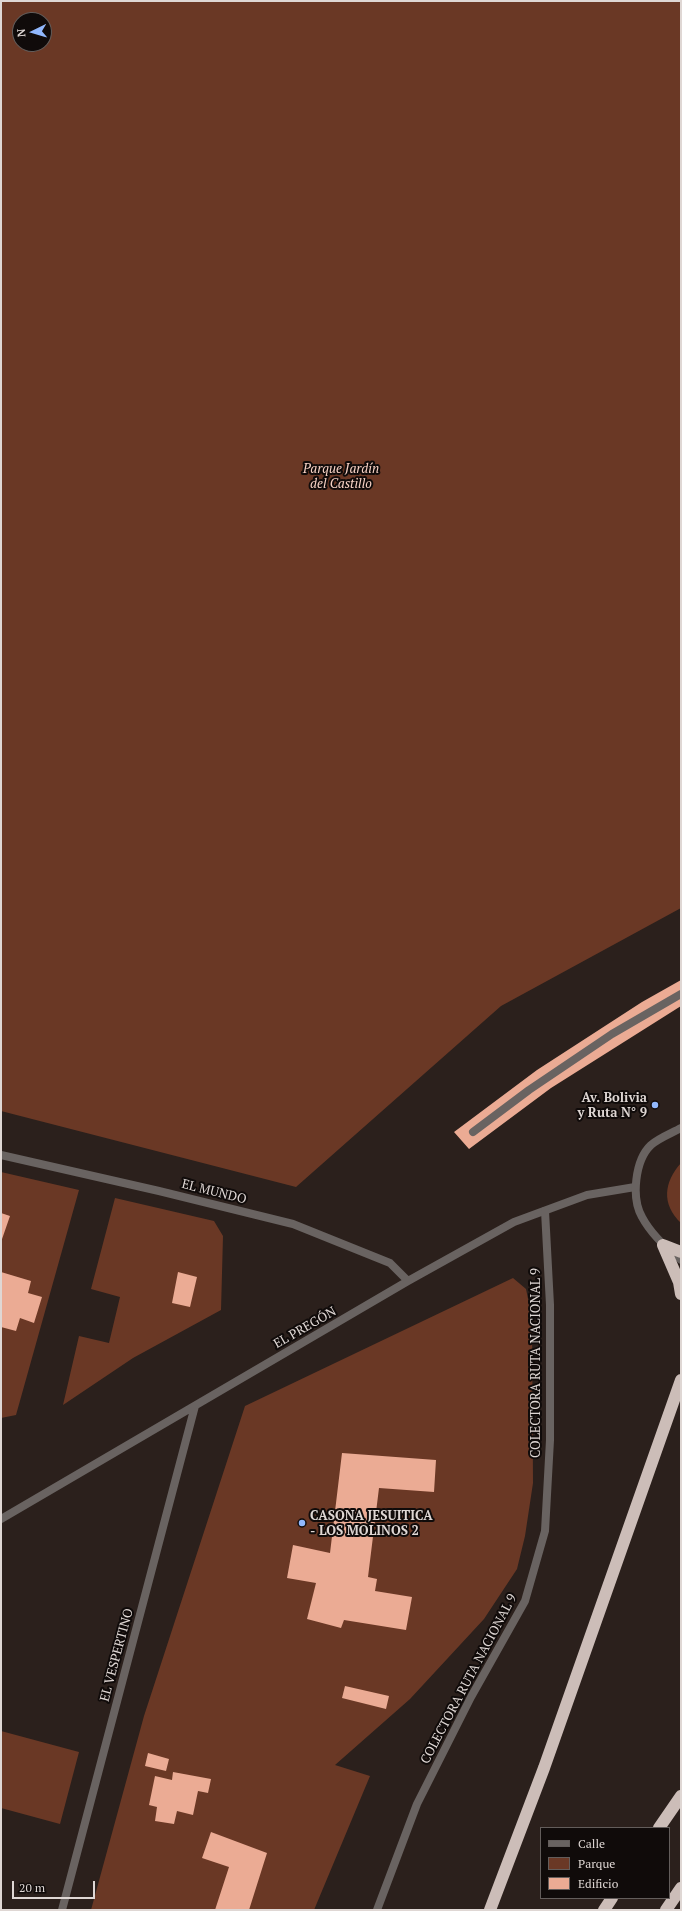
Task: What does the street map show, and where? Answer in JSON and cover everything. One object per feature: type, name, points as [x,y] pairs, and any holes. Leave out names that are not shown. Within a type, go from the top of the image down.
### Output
[{"type":"highway","points":[[663,1245],[681,1252]]},
{"type":"highway","points":[[663,1245],[679,1282],[681,1294]]},
{"type":"highway","points":[[490,1910],[544,1768],[681,1380]]},
{"type":"highway","points":[[670,1413],[681,1400]]},
{"type":"highway","points":[[660,1827],[681,1796]]},
{"type":"highway","points":[[666,1910],[681,1888]]},
{"type":"highway","points":[[604,1910],[611,1899]]},
{"type":"street","points":[[473,1132],[529,1090],[612,1034],[681,994]]},
{"type":"street","points":[[681,1128],[651,1145],[639,1164],[634,1187],[641,1216],[663,1245],[681,1260]]},
{"type":"street","name":"EL MUNDO","points":[[1,1155],[293,1224],[390,1263],[408,1281]]},
{"type":"street","name":"EL PREGÓN","points":[[1,1519],[408,1281],[514,1222],[587,1195],[634,1187]]},
{"type":"street","name":"COLECTORA RUTA NACIONAL 9","points":[[377,1910],[417,1804],[472,1697],[525,1601],[545,1531],[550,1440],[550,1305],[545,1211]]},
{"type":"street","name":"EL VESPERTINO","points":[[62,1910],[195,1406]]},
{"type":"green space","name":"Parque Jardín del Castillo","points":[[1,1],[681,1],[681,908],[501,1006],[296,1187],[1,1111]]},
{"type":"green space","points":[[681,1163],[681,1223],[670,1208],[667,1193],[671,1178]]},
{"type":"green space","points":[[1,1172],[79,1190],[16,1415],[1,1418]]},
{"type":"green space","points":[[115,1198],[214,1221],[223,1236],[221,1310],[133,1358],[63,1405],[79,1336],[109,1343],[120,1297],[91,1289]]},
{"type":"green space","points":[[513,1278],[526,1289],[532,1318],[533,1483],[525,1536],[517,1569],[484,1619],[410,1699],[335,1765],[370,1776],[314,1910],[91,1910],[144,1716],[245,1406]]},
{"type":"green space","points":[[1,1731],[79,1752],[60,1824],[1,1808]]},
{"type":"building","points":[[681,980],[681,1006],[551,1088],[469,1149],[454,1132],[537,1070],[642,1002]]},
{"type":"building","points":[[1,1213],[10,1216],[1,1242]]},
{"type":"building","points":[[1,1272],[31,1281],[28,1293],[42,1297],[34,1323],[20,1318],[16,1331],[1,1327]]},
{"type":"building","points":[[178,1272],[197,1277],[190,1307],[172,1303]]},
{"type":"building","name":"CASONA JESUITICA - LOS MOLINOS 2","points":[[342,1453],[436,1460],[434,1492],[379,1488],[368,1577],[377,1579],[375,1591],[412,1597],[406,1630],[344,1620],[341,1628],[307,1619],[316,1583],[287,1578],[293,1545],[330,1553]]},
{"type":"building","points":[[345,1686],[389,1696],[386,1709],[342,1698]]},
{"type":"building","points":[[148,1753],[169,1759],[166,1771],[145,1766]]},
{"type":"building","points":[[173,1772],[211,1779],[208,1793],[198,1791],[193,1815],[177,1811],[174,1824],[155,1821],[157,1807],[149,1805],[155,1776],[172,1780]]},
{"type":"building","points":[[211,1832],[267,1853],[249,1910],[215,1910],[229,1867],[202,1858]]},
{"type":"place","name":"Av. Bolivia y Ruta N° 9","points":[[655,1105]]},
{"type":"place","name":"CASONA JESUITICA - LOS MOLINOS 2","points":[[302,1523]]}]
